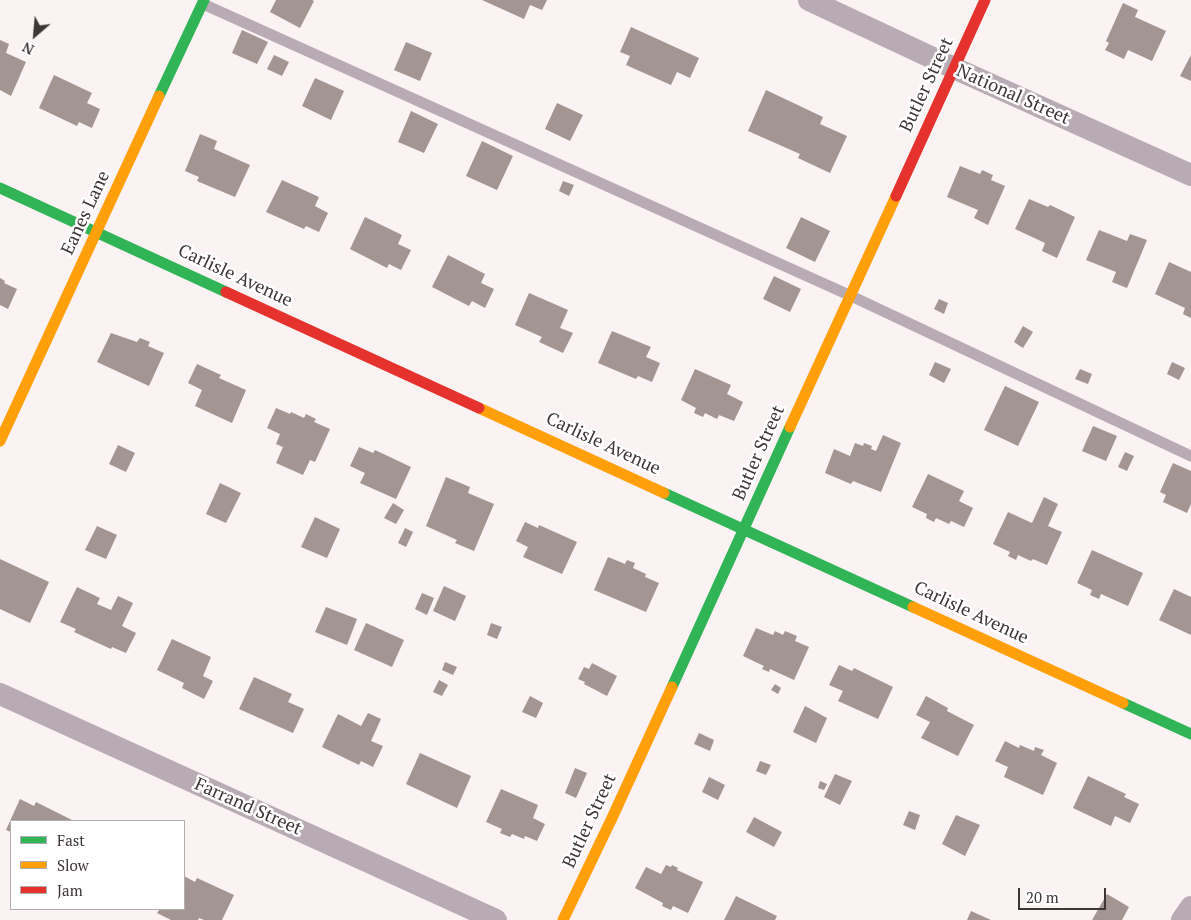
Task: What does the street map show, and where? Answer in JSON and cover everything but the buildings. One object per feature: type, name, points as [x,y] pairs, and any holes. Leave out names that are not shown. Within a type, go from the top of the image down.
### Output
[{"type":"street","name":"National Street","points":[[809,0],[1191,175]]},
{"type":"street","name":"Butler Street","points":[[563,920],[612,818],[985,0]]},
{"type":"street","name":"Eanes Lane","points":[[0,441],[97,232],[200,1]]},
{"type":"street","name":"Carlisle Avenue","points":[[0,188],[1191,734]]},
{"type":"street","name":"Farrand Street","points":[[0,694],[496,920]]},
{"type":"street","points":[[1182,920],[1191,907]]},
{"type":"lane","points":[[200,1],[849,295],[1191,456]]},
{"type":"traffic: fast","points":[[159,96],[204,0]]},
{"type":"traffic: fast","points":[[0,188],[226,292]]},
{"type":"traffic: fast","points":[[672,687],[790,427]]},
{"type":"traffic: fast","points":[[664,493],[913,607]]},
{"type":"traffic: fast","points":[[1123,703],[1191,734]]},
{"type":"traffic: slow","points":[[0,441],[159,96]]},
{"type":"traffic: slow","points":[[790,427],[896,196]]},
{"type":"traffic: slow","points":[[479,408],[664,493]]},
{"type":"traffic: slow","points":[[913,607],[1123,703]]},
{"type":"traffic: slow","points":[[563,920],[672,687]]},
{"type":"traffic: jam","points":[[896,196],[985,0]]},
{"type":"traffic: jam","points":[[226,292],[479,408]]}]
